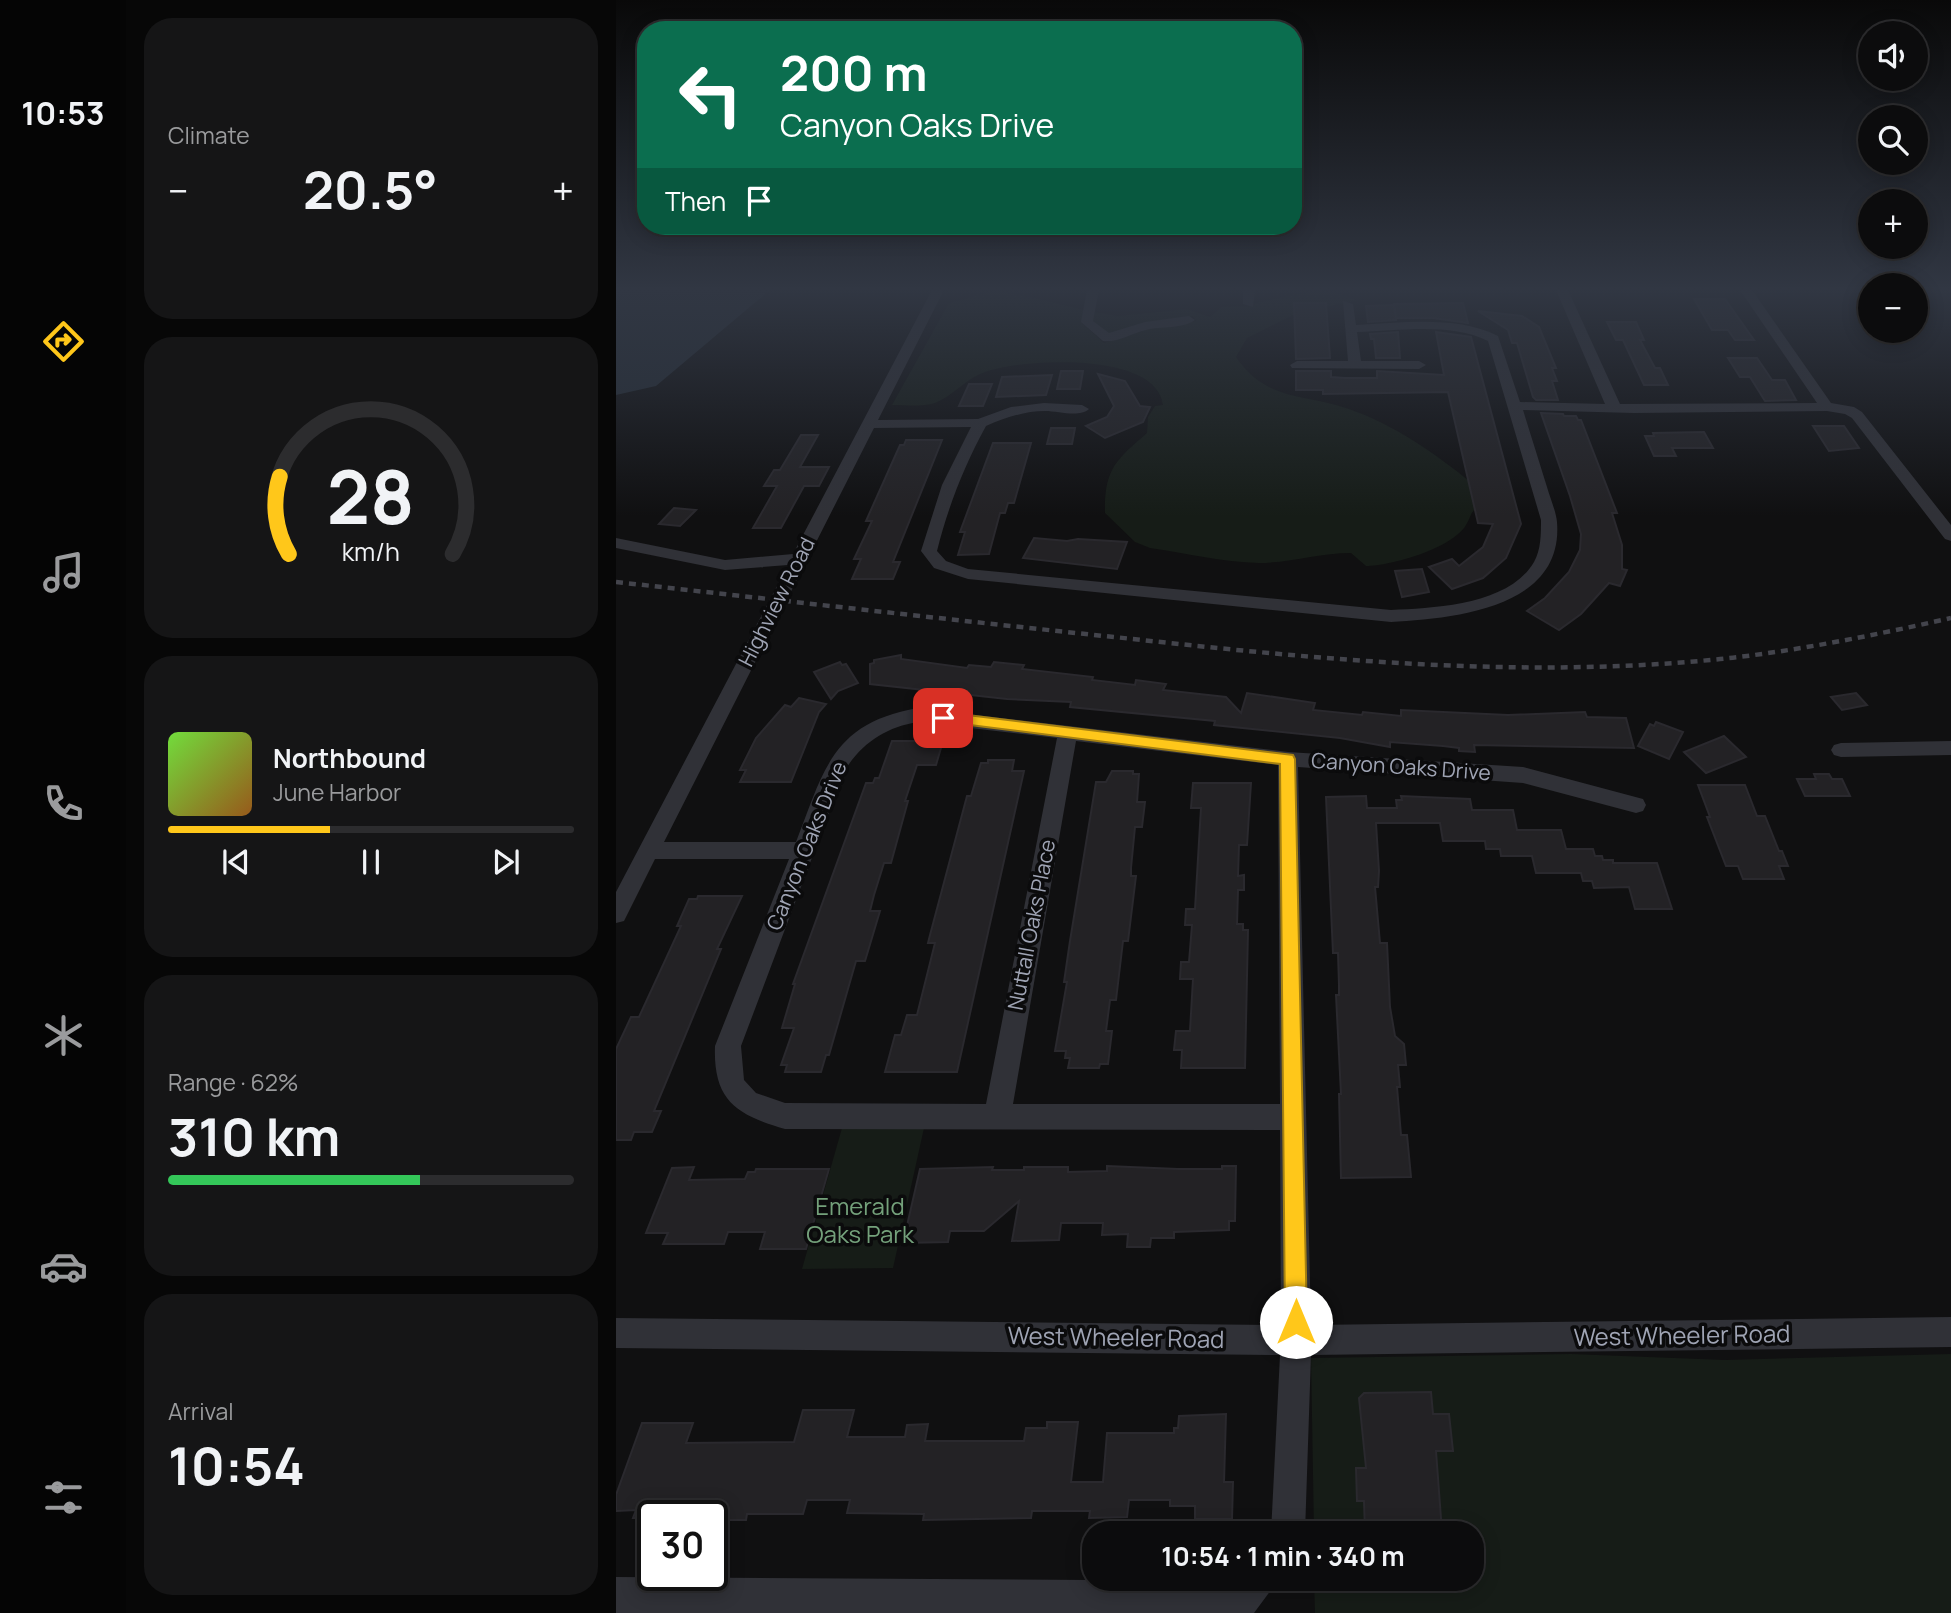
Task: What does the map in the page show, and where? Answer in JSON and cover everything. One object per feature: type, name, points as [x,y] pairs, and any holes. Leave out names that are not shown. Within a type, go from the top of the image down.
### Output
[{"type":"street","name":"Highview Road","points":[[616,914],[899,365]]},
{"type":"street","points":[[980,423],[966,447],[934,528],[929,551],[934,562],[947,570],[1391,616],[1444,613],[1489,601],[1520,585],[1540,566],[1549,539],[1549,520],[1503,365]]},
{"type":"street","points":[[1594,365],[1608,398],[1615,407]]},
{"type":"street","points":[[1798,365],[1827,407]]},
{"type":"street","points":[[869,424],[980,423],[1011,411],[1044,407],[1082,410]]},
{"type":"street","points":[[1516,407],[1827,407],[1849,410],[1857,415],[1951,536]]},
{"type":"street","points":[[616,543],[725,565],[799,559]]},
{"type":"street","name":"Canyon Oaks Drive","points":[[1294,1117],[785,1116],[760,1110],[741,1098],[730,1084],[728,1046],[835,769],[845,752],[868,730],[883,722],[918,715],[1288,759],[1523,775],[1636,805]]},
{"type":"street","name":"Nuttall Oaks Place","points":[[997,1117],[1068,732]]},
{"type":"street","points":[[1841,750],[1951,748]]},
{"type":"street","points":[[1288,759],[1296,1340],[1288,1521]]},
{"type":"street","points":[[648,851],[804,850]]},
{"type":"street","name":"West Wheeler Road","points":[[616,1333],[1296,1340],[1951,1332]]},
{"type":"street","points":[[616,1595],[1245,1599],[1250,1591]]},
{"type":"green space","points":[[914,365],[1015,365],[980,374],[935,403],[892,405]]},
{"type":"green space","points":[[1099,365],[1243,365],[1260,382],[1273,389],[1349,409],[1383,423],[1414,441],[1473,484],[1477,507],[1466,525],[1448,541],[1420,554],[1377,565],[1366,566],[1351,553],[1259,563],[1150,548],[1135,542],[1105,513],[1105,498],[1114,467],[1147,433],[1148,417],[1155,406],[1163,405],[1155,387],[1137,375]]},
{"type":"green space","name":"Emerald Oaks Park","points":[[842,1128],[924,1128],[893,1268],[802,1269]]},
{"type":"green space","points":[[1571,1354],[1725,1360],[1951,1354],[1951,1613],[1315,1613],[1314,1591],[1484,1591],[1484,1521],[1314,1521],[1311,1358]]},
{"type":"shaded area","points":[[616,365],[681,365],[656,386],[616,395]]},
{"type":"building","points":[[1442,365],[1479,365],[1521,524],[1506,558],[1483,578],[1452,589],[1429,567],[1452,559],[1459,566],[1483,547],[1493,524],[1478,523],[1448,392],[1323,394],[1323,390],[1296,390],[1296,371],[1331,371],[1331,377],[1345,378],[1377,378],[1377,371],[1444,375]]},
{"type":"building","points":[[1524,365],[1555,365],[1556,368],[1552,368],[1557,381],[1552,381],[1558,400],[1536,400]]},
{"type":"building","points":[[1635,365],[1660,368],[1668,385],[1644,385]]},
{"type":"building","points":[[1733,365],[1762,365],[1772,380],[1785,380],[1796,400],[1765,401],[1750,377],[1740,377]]},
{"type":"building","points":[[1061,371],[1083,371],[1080,389],[1057,389]]},
{"type":"building","points":[[1098,374],[1125,381],[1140,406],[1150,407],[1143,422],[1105,438],[1086,426],[1107,417],[1114,406]]},
{"type":"building","points":[[1052,375],[1046,395],[996,397],[1002,377]]},
{"type":"building","points":[[969,384],[992,384],[983,406],[959,406]]},
{"type":"building","points":[[1541,413],[1576,416],[1581,420],[1617,513],[1612,513],[1622,545],[1622,569],[1627,570],[1620,586],[1609,583],[1581,614],[1559,630],[1527,611],[1545,598],[1569,572],[1580,550],[1581,534]]},
{"type":"building","points":[[1813,426],[1844,426],[1859,448],[1829,451]]},
{"type":"building","points":[[1051,428],[1075,428],[1072,444],[1047,444]]},
{"type":"building","points":[[1704,432],[1713,448],[1672,448],[1676,456],[1654,456],[1645,436],[1654,436],[1653,433]]},
{"type":"building","points":[[801,435],[818,435],[800,467],[829,467],[819,486],[804,486],[781,528],[753,528],[777,486],[764,486],[774,470],[780,470]]},
{"type":"building","points":[[906,440],[942,440],[893,562],[900,562],[893,579],[852,579],[861,559],[854,559],[872,521],[866,521],[900,445],[904,445]]},
{"type":"building","points":[[993,443],[1031,443],[1014,503],[1008,503],[1005,513],[1000,513],[989,554],[958,555],[965,532],[960,532]]},
{"type":"building","points":[[674,508],[696,510],[680,526],[659,524]]},
{"type":"building","points":[[1034,538],[1127,542],[1117,569],[1023,558]]},
{"type":"building","points":[[1422,569],[1429,592],[1402,597],[1395,571]]},
{"type":"building","points":[[901,655],[901,659],[967,668],[969,665],[991,667],[994,662],[1024,665],[1022,669],[1093,677],[1092,680],[1135,685],[1136,680],[1166,684],[1163,690],[1226,697],[1241,713],[1247,693],[1315,703],[1313,710],[1362,715],[1363,712],[1401,716],[1401,710],[1508,715],[1585,712],[1587,717],[1626,718],[1634,748],[1474,745],[1475,752],[1443,746],[1390,742],[1390,747],[1340,738],[1214,725],[1215,721],[1070,707],[1071,702],[1007,699],[870,684],[870,664],[874,663],[874,660]]},
{"type":"building","points":[[840,662],[842,665],[846,664],[858,683],[838,691],[831,699],[814,672]]},
{"type":"building","points":[[1856,693],[1867,705],[1842,710],[1831,697]]},
{"type":"building","points":[[799,698],[826,704],[819,712],[791,782],[740,782],[746,770],[740,770],[756,738],[785,705],[791,707]]},
{"type":"building","points":[[1656,722],[1683,732],[1669,759],[1638,746],[1650,724],[1654,726]]},
{"type":"building","points":[[1724,736],[1746,757],[1706,773],[1684,752]]},
{"type":"building","points":[[892,741],[943,741],[936,765],[917,765],[905,801],[908,801],[891,863],[884,863],[874,895],[870,911],[880,911],[865,961],[856,961],[829,1055],[826,1055],[821,1072],[785,1072],[787,1065],[781,1065],[794,1028],[782,1028],[793,984],[866,783],[873,783],[875,778],[879,778]]},
{"type":"building","points":[[988,760],[1014,760],[1012,771],[1024,771],[957,1072],[885,1072],[895,1035],[901,1035],[907,1015],[917,1015],[935,943],[928,943],[967,796],[971,796],[981,763],[988,763]]},
{"type":"building","points":[[1112,771],[1133,771],[1133,774],[1139,774],[1137,802],[1145,802],[1142,827],[1135,827],[1131,876],[1136,876],[1128,941],[1123,941],[1116,1000],[1110,1000],[1106,1031],[1112,1031],[1108,1064],[1100,1064],[1099,1068],[1068,1068],[1070,1058],[1065,1058],[1066,1051],[1055,1051],[1067,982],[1064,982],[1070,941],[1096,782],[1106,782]]},
{"type":"building","points":[[1814,774],[1829,774],[1832,779],[1842,779],[1850,796],[1805,796],[1797,779],[1816,779]]},
{"type":"building","points":[[1193,783],[1251,783],[1247,845],[1239,845],[1238,876],[1244,875],[1244,890],[1238,890],[1237,924],[1243,924],[1243,930],[1248,930],[1245,1068],[1181,1068],[1182,1050],[1174,1050],[1176,1031],[1190,1031],[1193,979],[1180,979],[1181,962],[1189,962],[1192,925],[1185,925],[1186,909],[1195,909],[1201,808],[1191,808]]},
{"type":"building","points":[[1698,785],[1745,785],[1757,816],[1765,816],[1779,851],[1782,851],[1788,866],[1779,866],[1784,879],[1743,879],[1738,866],[1726,866]]},
{"type":"building","points":[[1366,796],[1367,808],[1397,808],[1396,800],[1402,800],[1401,796],[1470,799],[1472,810],[1513,810],[1517,830],[1561,830],[1566,849],[1593,849],[1595,856],[1602,856],[1603,860],[1613,860],[1613,863],[1657,863],[1672,909],[1635,909],[1629,887],[1594,888],[1592,881],[1583,881],[1581,873],[1536,873],[1532,856],[1501,856],[1500,849],[1486,849],[1485,841],[1443,841],[1440,823],[1376,823],[1379,871],[1378,887],[1375,887],[1380,943],[1387,943],[1390,1007],[1395,1036],[1404,1044],[1406,1065],[1398,1065],[1400,1087],[1397,1087],[1401,1135],[1407,1135],[1411,1177],[1341,1178],[1341,1094],[1336,995],[1339,995],[1338,953],[1333,953],[1326,797]]},
{"type":"building","points":[[698,896],[742,896],[717,949],[721,949],[654,1111],[661,1111],[652,1132],[634,1132],[631,1140],[616,1140],[616,1049],[631,1017],[639,1017],[681,926],[677,926],[689,899],[697,899]]},
{"type":"building","points":[[1107,1166],[1222,1169],[1222,1166],[1236,1166],[1235,1221],[1229,1221],[1229,1230],[1174,1232],[1174,1238],[1151,1238],[1150,1247],[1127,1247],[1128,1234],[1102,1235],[1103,1223],[1061,1223],[1059,1240],[1012,1241],[1019,1201],[984,1231],[950,1231],[948,1242],[903,1243],[920,1169],[993,1167],[992,1170],[1024,1170],[1024,1167],[1068,1167],[1068,1172],[1107,1171]]},
{"type":"building","points":[[694,1167],[689,1180],[745,1179],[748,1172],[755,1172],[756,1169],[829,1169],[806,1249],[760,1249],[765,1232],[728,1232],[724,1244],[663,1244],[668,1233],[646,1233],[672,1168]]},
{"type":"building","points":[[1431,1392],[1433,1414],[1449,1414],[1453,1451],[1436,1451],[1441,1521],[1365,1521],[1364,1501],[1357,1501],[1356,1468],[1366,1468],[1359,1398],[1364,1393]]},
{"type":"building","points":[[803,1410],[854,1410],[847,1437],[905,1437],[907,1425],[928,1424],[925,1441],[1024,1441],[1026,1428],[1047,1428],[1047,1422],[1078,1422],[1071,1482],[1103,1482],[1107,1433],[1174,1433],[1174,1428],[1178,1428],[1179,1416],[1226,1414],[1224,1482],[1233,1482],[1232,1519],[1195,1519],[1195,1506],[1170,1506],[1170,1500],[1129,1500],[1127,1517],[1089,1518],[1090,1511],[1032,1511],[1031,1518],[923,1520],[924,1514],[847,1513],[850,1500],[807,1500],[803,1514],[747,1514],[746,1520],[728,1520],[728,1500],[637,1500],[637,1518],[633,1518],[636,1510],[616,1511],[616,1495],[642,1423],[693,1423],[686,1443],[794,1442]]},
{"type":"railway","points":[[616,582],[1208,647],[1435,665],[1588,667],[1663,664],[1793,649],[1951,618]]},
{"type":"route","points":[[943,718],[1288,759],[1296,1322]]}]
